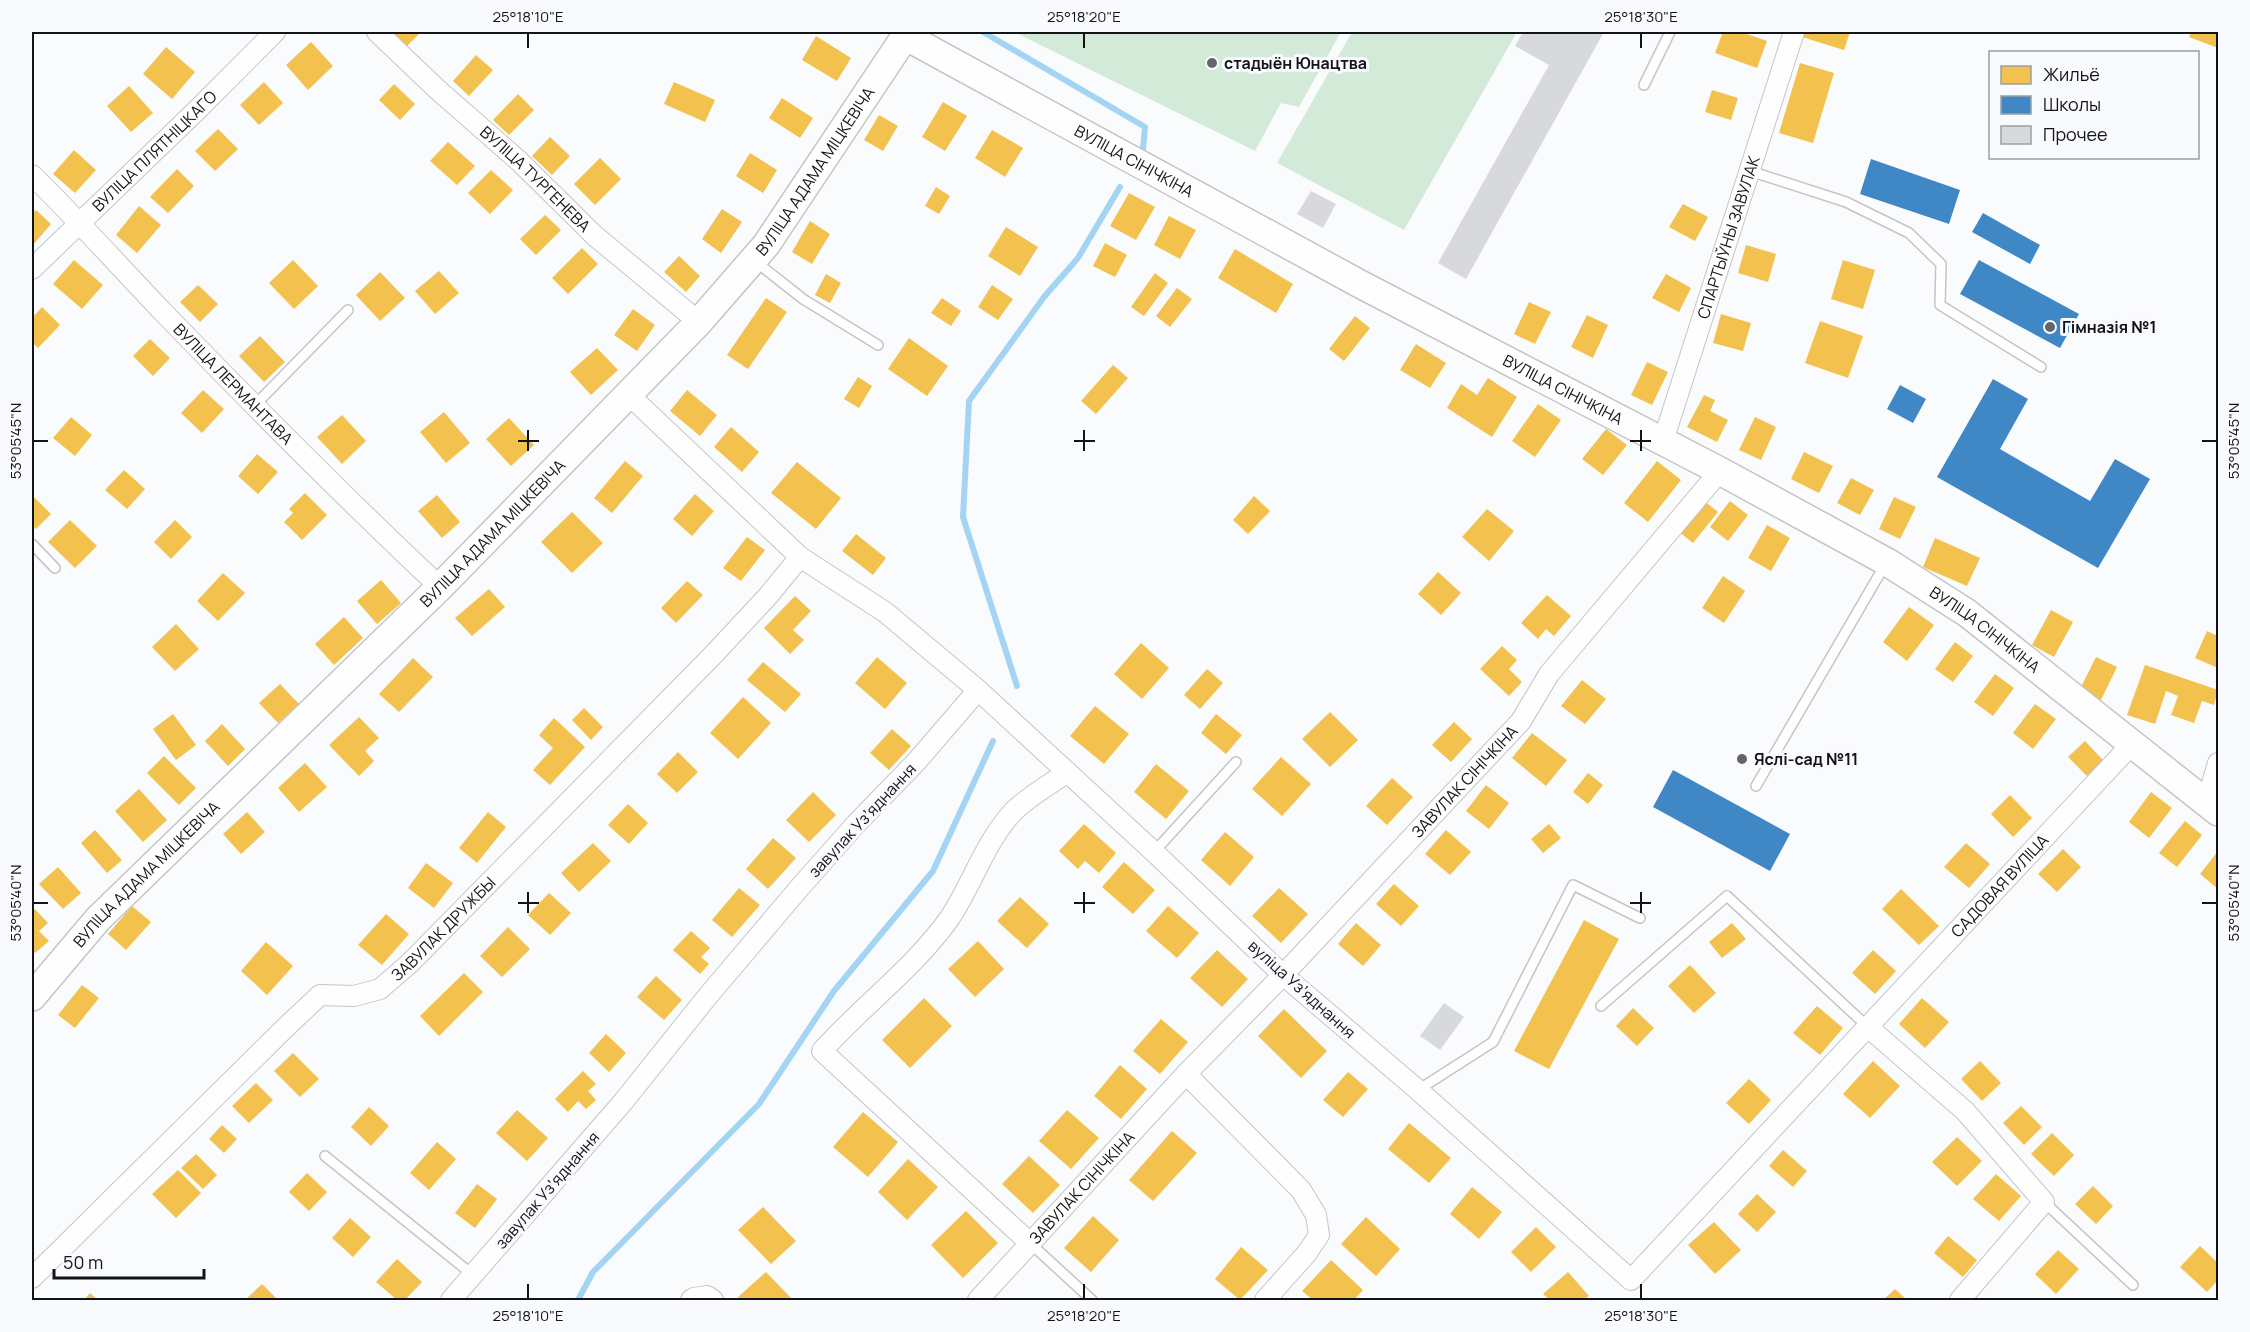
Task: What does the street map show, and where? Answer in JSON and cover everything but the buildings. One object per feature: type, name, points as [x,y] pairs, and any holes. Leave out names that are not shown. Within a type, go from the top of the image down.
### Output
[{"type":"street","name":"ВУЛІЦА ПЛЯТНІЦКАГО","points":[[32,269],[275,32]]},
{"type":"street","name":"ВУЛІЦА ТУРГЕНЕВА","points":[[377,32],[438,90],[519,161],[595,236],[699,322]]},
{"type":"street","name":"СПАРТЫЎНЫ ЗАВУЛАК","points":[[1663,441],[1794,32]]},
{"type":"street","name":"ВУЛІЦА АДАМА МІЦКЕВІЧА","points":[[32,997],[98,919],[440,587],[699,322],[766,245],[902,33]]},
{"type":"street","name":"ВУЛІЦА СІНІЧКІНА","points":[[902,33],[1360,284],[1720,471],[1887,562],[1967,613],[2212,808]]},
{"type":"street","name":"ВУЛІЦА ЛЕРМАНТАВА","points":[[32,175],[80,222],[105,252],[254,406],[440,587]]},
{"type":"street","points":[[629,395],[800,557],[885,612],[978,690]]},
{"type":"street","name":"ЗАВУЛАК СІНІЧКІНА","points":[[978,1300],[1186,1074],[1283,975],[1521,722],[1550,674],[1720,471]]},
{"type":"street","name":"ЗАВУЛАК ДРУЖБЫ","points":[[32,1278],[320,995],[354,996],[380,989],[410,963],[714,654],[768,596],[800,557]]},
{"type":"street","name":"вуліца Узʼяднання","points":[[978,690],[1283,975],[1418,1090],[1631,1280]]},
{"type":"street","name":"завулак Узʼяднання","points":[[452,1300],[623,1102],[707,997],[801,886],[856,824],[917,761],[978,690]]},
{"type":"street","name":"САДОВАЯ ВУЛІЦА","points":[[1631,1280],[2132,744]]},
{"type":"street","points":[[2212,808],[2218,763]]},
{"type":"street","points":[[1031,1244],[822,1051],[843,1027],[914,959],[949,919],[995,835],[1014,811],[1067,772]]},
{"type":"street","points":[[1869,1028],[1965,1111],[2044,1202],[1960,1300]]},
{"type":"street","points":[[1186,1074],[1301,1190],[1316,1215],[1318,1235],[1308,1253],[1265,1300]]},
{"type":"street","points":[[691,1300],[707,1296],[713,1300]]},
{"type":"lane","points":[[1644,85],[1670,32]]},
{"type":"lane","points":[[1750,171],[1846,202],[1909,233],[1941,264],[1940,304],[2041,367]]},
{"type":"lane","points":[[753,260],[803,299],[878,345]]},
{"type":"lane","points":[[254,406],[348,309]]},
{"type":"lane","points":[[32,544],[55,568]]},
{"type":"lane","points":[[1756,786],[1887,562]]},
{"type":"lane","points":[[1154,852],[1236,762]]},
{"type":"lane","points":[[1418,1090],[1493,1042],[1572,885],[1640,918]]},
{"type":"lane","points":[[1601,1006],[1727,896],[1869,1028]]},
{"type":"lane","points":[[325,1156],[473,1275]]},
{"type":"lane","points":[[2044,1202],[2133,1285]]},
{"type":"lane","points":[[1031,1244],[1092,1300]]},
{"type":"green space","name":"стадыён Юнацтва","points":[[1014,32],[1341,32],[1299,107],[1281,103],[1255,151]]},
{"type":"green space","points":[[1352,32],[1517,32],[1404,230],[1277,163]]},
{"type":"waterway","points":[[983,32],[1145,127],[1143,149]]},
{"type":"waterway","points":[[1017,686],[963,517],[969,401],[1044,297],[1078,258],[1120,187]]},
{"type":"waterway","points":[[578,1300],[593,1272],[759,1104],[834,991],[933,871],[993,741]]},
{"type":"place","name":"стадыён Юнацтва","points":[[1212,63]]},
{"type":"place","name":"Гімназія №1","points":[[2050,327]]},
{"type":"place","name":"Яслі-сад №11","points":[[1742,759]]}]
